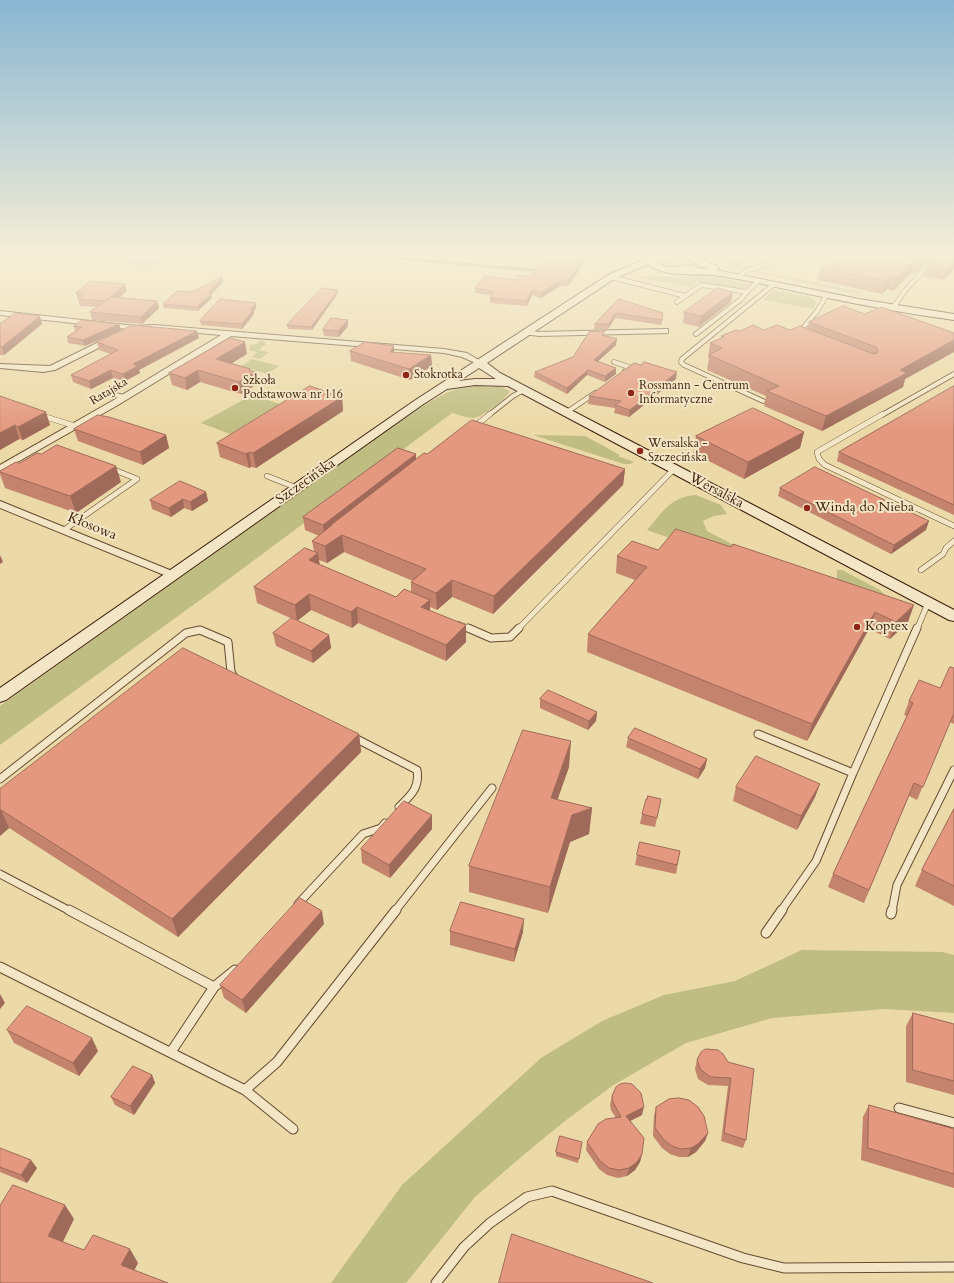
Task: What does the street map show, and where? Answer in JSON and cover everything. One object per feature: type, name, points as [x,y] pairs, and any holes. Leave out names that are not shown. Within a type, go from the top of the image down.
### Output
[{"type":"main road","name":"Szczecińska","points":[[0,696],[418,403],[555,313]]},
{"type":"main road","points":[[926,313],[954,317]]},
{"type":"main road","name":"Wersalska","points":[[480,363],[492,373],[954,616]]},
{"type":"main road","points":[[444,387],[475,382],[523,389]]},
{"type":"street","points":[[0,313],[136,328],[154,327],[230,333],[414,352],[455,352],[480,363]]},
{"type":"street","points":[[0,366],[38,369],[52,368],[136,328]]},
{"type":"street","points":[[526,332],[539,334],[665,331]]},
{"type":"street","name":"Ratajska","points":[[0,469],[19,462],[75,426],[230,333]]},
{"type":"street","name":"Kłosowa","points":[[0,504],[173,575]]},
{"type":"lane","points":[[696,334],[723,313]]},
{"type":"lane","points":[[740,313],[682,359],[681,362],[684,365],[763,401]]},
{"type":"lane","points":[[799,337],[799,331],[815,313]]},
{"type":"lane","points":[[614,362],[629,367],[623,373]]},
{"type":"lane","points":[[954,374],[818,452],[819,459],[825,465],[954,526]]},
{"type":"lane","points":[[470,429],[523,389]]},
{"type":"lane","points":[[567,412],[598,391]]},
{"type":"lane","points":[[107,393],[124,397]]},
{"type":"lane","points":[[46,417],[75,426]]},
{"type":"lane","points":[[64,530],[138,479],[108,468]]},
{"type":"lane","points":[[455,623],[491,638],[510,637],[674,469]]},
{"type":"lane","points":[[267,476],[297,488]]},
{"type":"lane","points":[[922,570],[943,554],[946,548],[954,541]]},
{"type":"lane","points":[[766,933],[816,861],[928,603]]},
{"type":"lane","points":[[0,779],[186,633],[200,630],[228,642],[231,651],[230,670],[232,676],[239,680]]},
{"type":"lane","points":[[291,912],[363,834],[381,828],[417,788],[420,781],[417,770],[344,733]]},
{"type":"lane","points":[[758,734],[853,773]]},
{"type":"lane","points":[[891,914],[897,885],[954,770]]},
{"type":"lane","points":[[245,1090],[277,1062],[492,788]]},
{"type":"lane","points":[[0,874],[214,987]]},
{"type":"lane","points":[[171,1052],[214,987],[244,964]]},
{"type":"lane","points":[[0,967],[245,1090],[293,1129]]},
{"type":"lane","points":[[899,1108],[954,1123]]},
{"type":"lane","points":[[436,1283],[464,1247],[490,1223],[527,1197],[552,1191],[743,1258],[784,1268],[954,1267]]},
{"type":"shaded area","points":[[259,341],[265,342],[265,346],[261,346],[261,349],[257,350],[269,352],[260,359],[252,357],[258,352],[249,350],[250,345],[257,344]]},
{"type":"shaded area","points":[[252,359],[279,366],[267,374],[241,366]]},
{"type":"shaded area","points":[[477,385],[500,386],[510,391],[504,399],[493,408],[477,417],[470,418],[452,413],[218,587],[0,745],[0,706],[417,409],[460,388]]},
{"type":"shaded area","points":[[252,395],[280,404],[230,434],[201,423]]},
{"type":"shaded area","points":[[533,435],[585,436],[620,455],[618,456],[634,462],[624,464]]},
{"type":"shaded area","points":[[696,495],[721,505],[727,514],[714,516],[703,521],[707,531],[806,583],[828,585],[837,578],[837,570],[842,570],[880,590],[887,597],[864,606],[647,530],[673,502],[687,496]]},
{"type":"shaded area","points":[[802,950],[943,952],[954,955],[954,1013],[885,1009],[772,1018],[686,1043],[612,1086],[565,1121],[521,1157],[475,1197],[406,1283],[331,1283],[402,1185],[541,1058],[602,1021],[664,995],[735,981]]},
{"type":"building","points":[[16,313],[40,316],[2,347],[0,347],[0,324]]},
{"type":"building","points":[[99,313],[145,313],[141,317]]},
{"type":"building","points":[[207,313],[251,313],[242,324],[200,321]]},
{"type":"building","points":[[298,313],[321,313],[311,327],[287,325]]},
{"type":"building","points":[[606,313],[663,313],[662,320],[615,313],[609,324],[595,324]]},
{"type":"building","points":[[688,313],[705,313],[701,316]]},
{"type":"building","points":[[828,313],[897,313],[954,333],[954,340],[900,370],[907,373],[826,416],[767,391],[779,386],[709,355],[722,348],[710,343],[724,337],[721,336],[736,330],[740,331],[753,325],[764,330],[777,325],[790,330],[800,326],[874,354],[877,353],[878,350],[876,347],[809,322]]},
{"type":"building","points":[[331,318],[348,320],[338,331],[323,330]]},
{"type":"building","points":[[82,320],[119,324],[83,340],[67,337],[82,327],[74,326]]},
{"type":"building","points":[[133,325],[197,331],[133,364],[138,366],[123,374],[111,370],[89,381],[71,375],[118,350],[97,342]]},
{"type":"building","points":[[590,331],[605,331],[602,335],[617,339],[594,360],[616,368],[605,376],[588,370],[567,388],[535,372],[573,357]]},
{"type":"building","points":[[230,338],[245,342],[216,359],[250,369],[249,370],[255,372],[239,382],[198,370],[185,378],[169,373]]},
{"type":"building","points":[[365,342],[394,346],[390,352],[431,355],[409,369],[350,351]]},
{"type":"building","name":"Rossmann - Centrum Informatyczne","points":[[644,362],[677,372],[630,410],[615,405],[621,401],[589,396],[634,363],[641,365]]},
{"type":"building","points":[[310,386],[342,397],[253,453],[249,452],[246,454],[217,443]]},
{"type":"building","points":[[954,386],[954,505],[839,452]]},
{"type":"building","points":[[0,396],[46,412],[18,427],[15,425],[0,433]]},
{"type":"building","points":[[753,408],[804,432],[748,462],[696,436]]},
{"type":"building","points":[[98,415],[166,435],[140,452],[74,429]]},
{"type":"building","points":[[472,420],[625,469],[494,596],[452,580],[436,593],[411,582],[426,569],[342,535],[325,546],[312,541],[424,453],[427,454]]},
{"type":"building","points":[[57,445],[116,466],[70,496],[0,472],[16,462],[20,463],[37,453],[41,454]]},
{"type":"building","points":[[398,448],[416,454],[323,525],[303,517]]},
{"type":"building","points":[[815,467],[929,521],[894,545],[780,488]]},
{"type":"building","points":[[180,481],[206,492],[190,502],[183,499],[169,508],[150,500]]},
{"type":"building","points":[[676,529],[731,547],[733,544],[914,605],[896,622],[875,612],[812,724],[588,634],[647,567],[617,556],[632,541],[658,550]]},
{"type":"building","points":[[305,548],[318,553],[309,560],[396,597],[404,589],[430,600],[421,607],[466,625],[446,645],[357,607],[351,612],[309,594],[295,605],[254,587]]},
{"type":"building","points":[[292,618],[329,635],[311,651],[273,633]]},
{"type":"building","points":[[183,648],[359,734],[172,919],[1,810],[0,811],[0,789]]},
{"type":"building","points":[[950,667],[954,668],[954,713],[923,787],[914,783],[869,890],[833,874],[913,703],[909,701],[919,680],[940,688]]},
{"type":"building","points":[[548,690],[597,712],[589,721],[540,699]]},
{"type":"building","points":[[635,728],[707,759],[700,769],[628,738]]},
{"type":"building","points":[[523,730],[571,741],[551,798],[592,808],[572,815],[550,887],[469,866]]},
{"type":"building","points":[[756,756],[820,784],[801,816],[736,787]]},
{"type":"building","points":[[648,796],[661,799],[657,818],[642,814]]},
{"type":"building","points":[[404,801],[432,815],[389,865],[361,849]]},
{"type":"building","points":[[954,809],[954,886],[922,870]]},
{"type":"building","points":[[640,842],[680,851],[677,865],[637,855]]},
{"type":"building","points":[[300,898],[322,911],[242,1000],[220,985]]},
{"type":"building","points":[[461,902],[524,919],[515,949],[450,931]]},
{"type":"building","points":[[27,1006],[92,1038],[73,1063],[7,1030]]},
{"type":"building","points":[[913,1013],[954,1024],[954,1081],[913,1070]]},
{"type":"building","points":[[706,1049],[718,1050],[723,1054],[728,1062],[754,1069],[746,1140],[724,1133],[731,1078],[711,1077],[701,1070],[697,1060],[701,1052]]},
{"type":"building","points":[[133,1066],[152,1075],[130,1106],[111,1097]]},
{"type":"building","points":[[620,1084],[632,1084],[641,1093],[644,1107],[626,1116],[644,1138],[642,1154],[637,1162],[629,1168],[619,1170],[609,1168],[600,1161],[587,1142],[598,1124],[606,1119],[621,1117],[613,1102],[612,1096],[616,1087]]},
{"type":"building","points":[[679,1098],[689,1100],[698,1107],[704,1116],[708,1133],[698,1144],[691,1148],[681,1149],[672,1146],[664,1140],[655,1128],[656,1107],[669,1099]]},
{"type":"building","points":[[869,1105],[954,1129],[954,1174],[868,1148]]},
{"type":"building","points":[[560,1136],[582,1142],[579,1159],[556,1152]]},
{"type":"building","points":[[0,1148],[31,1160],[21,1175],[0,1167]]},
{"type":"building","points":[[13,1185],[65,1205],[48,1236],[84,1250],[93,1235],[130,1249],[121,1265],[168,1283],[0,1282],[0,1206]]},
{"type":"building","points":[[512,1234],[653,1283],[499,1283]]},
{"type":"place","name":"Stokrotka","points":[[406,375]]},
{"type":"place","name":"Szkoła Podstawowa nr 116","points":[[235,388]]},
{"type":"place","name":"Rossmann - Centrum Informatyczne","points":[[631,393]]},
{"type":"place","name":"Wersalska - Szczecińska","points":[[640,451]]},
{"type":"place","name":"Windą do Nieba","points":[[807,508]]},
{"type":"place","name":"Koptex","points":[[857,627]]}]
